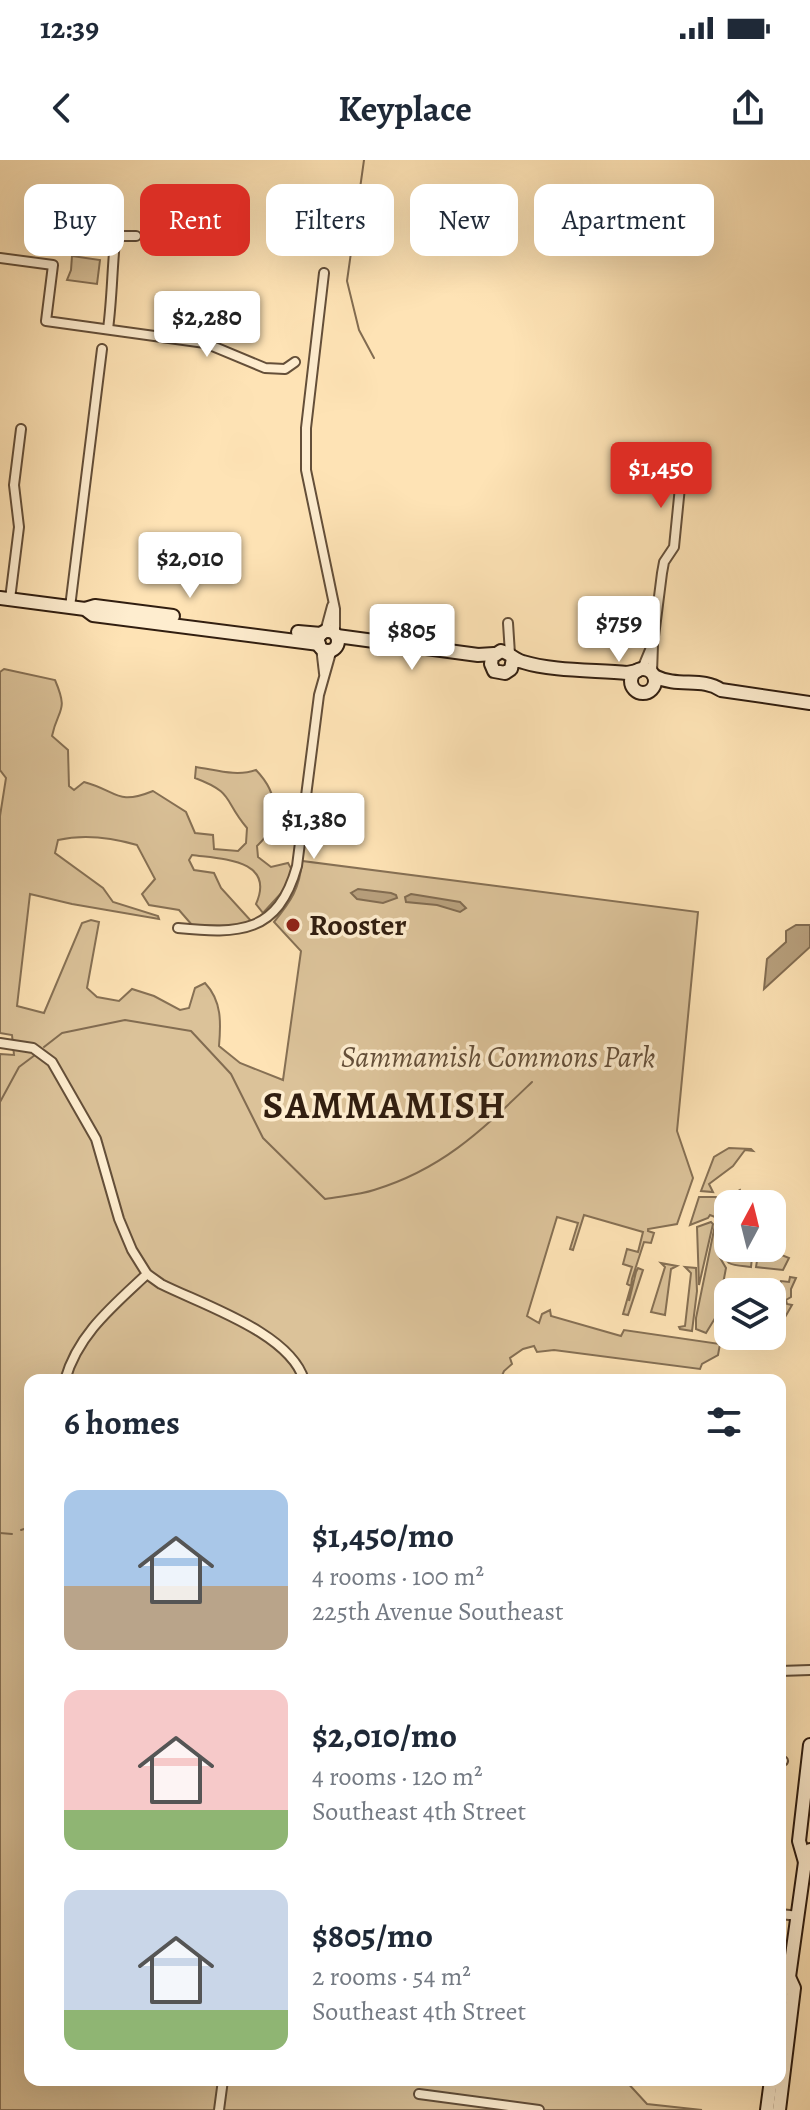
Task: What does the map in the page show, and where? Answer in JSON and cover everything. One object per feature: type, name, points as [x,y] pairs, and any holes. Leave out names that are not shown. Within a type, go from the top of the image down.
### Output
[{"type":"street","points":[[108,329],[115,241],[122,236],[136,236]]},
{"type":"street","points":[[0,258],[53,265],[46,321],[217,345],[265,368],[285,369],[295,362]]},
{"type":"street","points":[[178,928],[232,932],[262,922],[282,904],[297,866],[333,601],[306,470],[306,428],[324,273]]},
{"type":"street","points":[[70,607],[102,349]]},
{"type":"street","points":[[21,429],[14,485],[19,527],[5,599],[85,609],[95,606],[328,640],[478,655],[616,678],[642,692],[714,693],[721,690]]},
{"type":"street","points":[[633,686],[632,679],[646,672],[653,644],[664,562],[674,547],[682,467]]},
{"type":"street","points":[[503,659],[537,665],[646,672],[674,684],[696,683],[721,690],[810,703]]},
{"type":"street","points":[[646,672],[655,684],[651,690]]},
{"type":"street","points":[[0,1043],[38,1050],[52,1062],[96,1139],[125,1236],[147,1274],[161,1284],[271,1338],[298,1364],[302,1374]]},
{"type":"street","points":[[67,1374],[75,1353],[92,1327],[147,1274]]},
{"type":"street","points":[[786,1671],[810,1670]]},
{"type":"street","points":[[786,1980],[808,1856],[799,1841],[810,1745]]},
{"type":"street","points":[[786,1915],[799,1916]]},
{"type":"street","points":[[786,2053],[794,1988],[789,1977]]},
{"type":"street","points":[[219,2110],[222,2086]]},
{"type":"street","points":[[767,2110],[770,2086]]},
{"type":"street","points":[[779,2110],[782,2086]]},
{"type":"street","points":[[419,2094],[539,2110]]},
{"type":"green space","points":[[72,256],[100,260],[97,284],[67,280]]},
{"type":"green space","name":"Sammamish Commons Park","points":[[4,669],[55,680],[62,705],[52,736],[68,750],[69,786],[74,790],[84,782],[124,797],[153,791],[186,812],[195,833],[213,835],[214,849],[238,851],[246,843],[247,828],[223,793],[195,778],[196,767],[234,773],[256,770],[269,789],[274,808],[271,828],[257,846],[258,857],[271,867],[288,863],[292,870],[284,890],[263,913],[256,904],[259,878],[242,864],[192,855],[189,860],[194,870],[214,873],[221,888],[252,922],[238,926],[192,925],[179,910],[149,905],[142,894],[155,879],[137,845],[98,838],[58,840],[55,853],[103,888],[113,902],[158,916],[159,919],[30,894],[17,1006],[44,1013],[82,923],[91,920],[99,922],[87,988],[97,997],[119,1001],[132,989],[154,996],[180,1010],[189,1008],[195,988],[205,983],[217,1005],[219,1046],[240,1063],[283,1080],[301,951],[274,922],[294,894],[302,861],[698,912],[677,1131],[693,1178],[677,1224],[648,1229],[654,1233],[651,1243],[644,1242],[632,1279],[629,1301],[636,1272],[638,1268],[643,1270],[628,1315],[623,1314],[631,1286],[627,1284],[632,1267],[623,1264],[627,1249],[638,1252],[643,1232],[584,1215],[573,1250],[570,1249],[578,1223],[557,1217],[527,1316],[539,1323],[542,1314],[550,1310],[551,1316],[621,1336],[624,1330],[714,1343],[714,1350],[719,1350],[718,1355],[702,1364],[700,1369],[554,1350],[537,1352],[534,1346],[510,1358],[512,1364],[503,1374],[24,1374],[24,2086],[630,2086],[647,2104],[702,2110],[0,2110],[0,1054],[14,1055],[12,1035],[0,1033],[0,816],[6,778],[0,770],[0,672]]},
{"type":"green space","points":[[729,1148],[751,1149],[753,1151],[745,1150],[733,1166],[709,1184],[713,1192],[701,1191],[714,1157]]},
{"type":"green space","points":[[699,1197],[714,1197],[714,1217],[710,1215],[690,1225]]},
{"type":"green space","points":[[713,1224],[699,1285],[697,1227]]},
{"type":"green space","points":[[714,1230],[714,1262],[722,1262],[726,1268],[724,1278],[714,1278],[714,1320],[706,1333],[696,1329]]},
{"type":"green space","points":[[786,1257],[789,1258],[783,1270],[756,1267],[757,1262],[786,1262]]},
{"type":"green space","points":[[728,1262],[752,1262],[751,1267]]},
{"type":"green space","points":[[661,1263],[677,1266],[671,1269],[665,1315],[651,1312],[665,1267]]},
{"type":"green space","points":[[685,1267],[696,1268],[697,1291],[692,1331],[679,1327],[685,1326],[691,1273]]},
{"type":"green space","points":[[790,1277],[796,1278],[791,1297],[786,1300],[786,1282],[789,1282]]},
{"type":"shaded area","points":[[358,889],[391,893],[397,898],[383,903],[357,899],[351,893]]},
{"type":"shaded area","points":[[411,894],[460,902],[466,908],[460,912],[437,905],[406,902],[405,897]]},
{"type":"shaded area","points":[[796,925],[810,925],[810,947],[764,989],[767,959],[786,942],[786,931]]},
{"type":"waterway","points":[[364,160],[347,281],[359,330],[374,358]]},
{"type":"waterway","points":[[44,1047],[62,1033],[125,1020],[191,1031],[231,1074],[263,1138],[325,1199],[368,1192],[421,1171],[478,1132],[532,1082]]},
{"type":"waterway","points":[[0,1102],[19,1067],[35,1055]]},
{"type":"waterway","points":[[0,1533],[12,1534]]},
{"type":"place","name":"Rooster","points":[[293,925]]},
{"type":"district","name":"SAMMAMISH","points":[[385,1105]]}]
